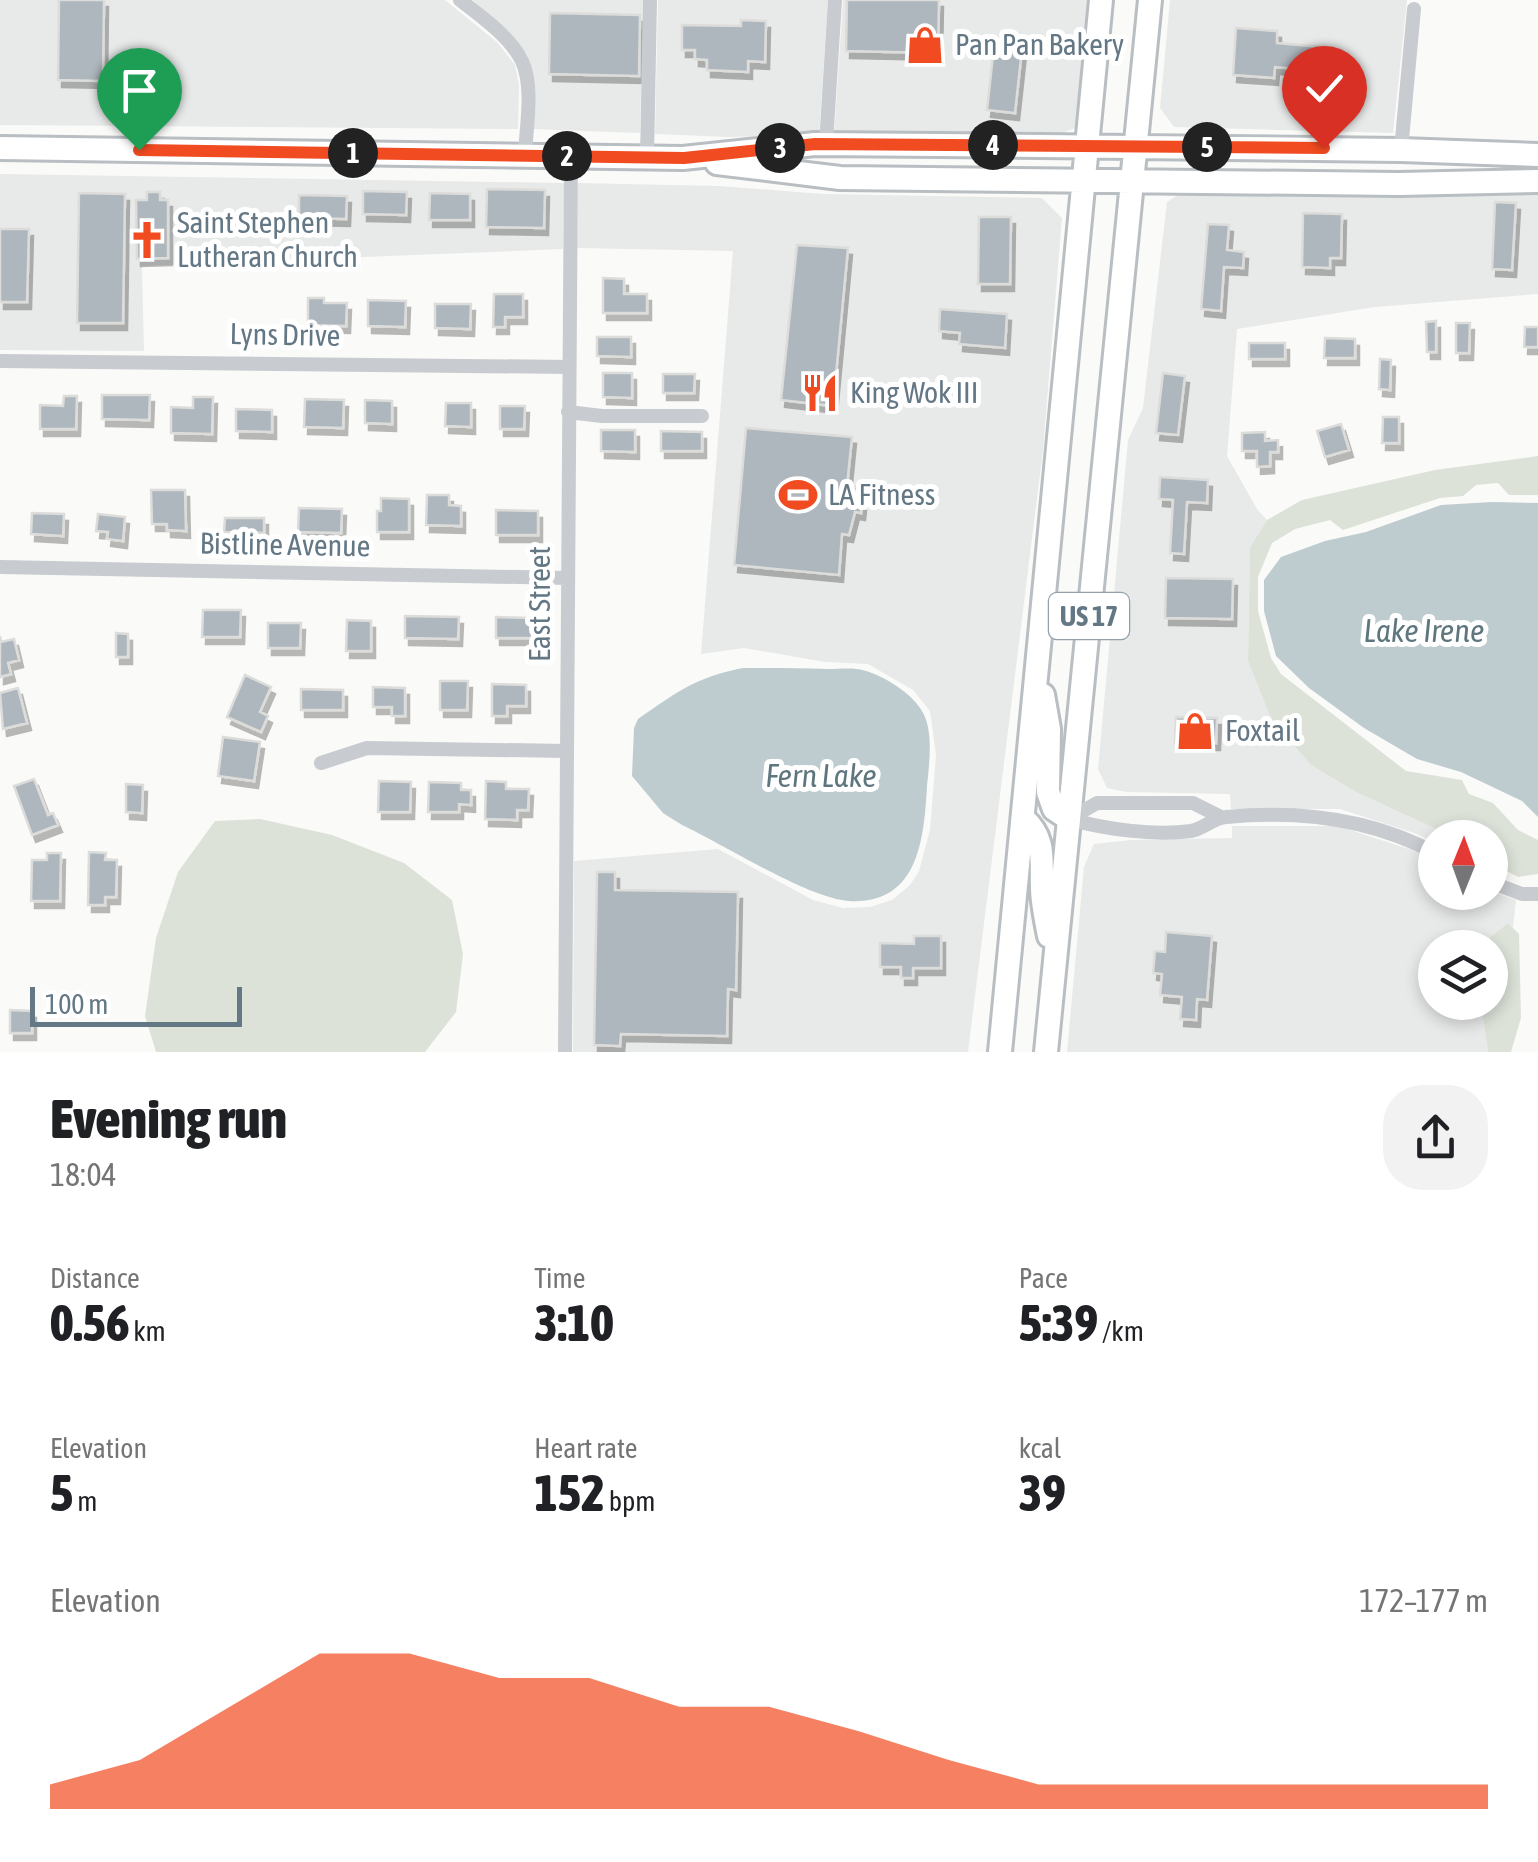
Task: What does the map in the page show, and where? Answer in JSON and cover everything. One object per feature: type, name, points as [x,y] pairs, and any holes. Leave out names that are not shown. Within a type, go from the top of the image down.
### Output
[{"type":"main road","name":"US 17","points":[[1000,1052],[1102,0]]},
{"type":"main road","name":"US 17","points":[[1046,1052],[1150,0]]},
{"type":"main road","points":[[0,148],[684,158],[826,144],[1538,155]]},
{"type":"main road","points":[[684,158],[810,177],[1400,184],[1538,181]]},
{"type":"main road","points":[[1038,667],[1050,728],[1048,792],[1054,809],[1069,819]]},
{"type":"main road","points":[[1023,818],[1032,826],[1042,848],[1042,889],[1054,970]]},
{"type":"street","points":[[460,0],[504,37],[522,62],[526,84],[525,156]]},
{"type":"street","points":[[647,158],[650,0]]},
{"type":"street","points":[[826,144],[835,0]]},
{"type":"street","points":[[1401,150],[1414,9]]},
{"type":"street","name":"East Street","points":[[565,1052],[571,156]]},
{"type":"street","name":"Lyns Drive","points":[[0,361],[569,368]]},
{"type":"street","points":[[568,412],[702,416]]},
{"type":"street","name":"Bistline Avenue","points":[[0,568],[568,578]]},
{"type":"street","points":[[321,764],[366,748],[567,751]]},
{"type":"street","points":[[1069,819],[1098,803],[1193,802],[1222,817]]},
{"type":"street","points":[[1069,819],[1109,829],[1193,831],[1222,817],[1339,818],[1418,844]]},
{"type":"street","points":[[1508,889],[1538,894]]},
{"type":"shaded area","points":[[0,0],[445,0],[498,43],[515,65],[519,85],[518,129],[0,125]]},
{"type":"shaded area","points":[[473,0],[643,0],[640,133],[533,129],[534,84],[528,56],[508,31]]},
{"type":"shaded area","points":[[658,0],[828,0],[819,135],[655,134]]},
{"type":"shaded area","points":[[843,0],[1094,0],[1078,127],[1062,133],[834,136]]},
{"type":"shaded area","points":[[1170,0],[1407,0],[1393,133],[1174,127],[1160,108]]},
{"type":"shaded area","points":[[0,174],[564,183],[563,249],[142,266],[144,351],[0,350]]},
{"type":"shaded area","points":[[578,183],[719,186],[824,194],[1042,198],[1062,218],[1043,450],[968,1052],[573,1052],[574,861],[718,849],[813,900],[843,908],[870,907],[892,900],[919,871],[930,830],[936,755],[930,711],[913,690],[868,664],[825,662],[744,648],[701,654],[733,251],[577,248]]},
{"type":"shaded area","points":[[1181,193],[1538,195],[1538,294],[1375,307],[1237,329],[1227,456],[1267,520],[1250,547],[1248,661],[1272,721],[1311,765],[1356,792],[1418,821],[1418,834],[1340,809],[1231,809],[1230,794],[1126,792],[1107,788],[1098,769],[1128,440],[1143,408],[1167,202]]},
{"type":"shaded area","points":[[1538,456],[1538,495],[1509,495],[1498,483],[1476,485],[1463,496],[1440,498],[1343,530],[1330,520],[1295,529],[1272,543],[1258,577],[1258,611],[1271,658],[1281,674],[1406,771],[1462,780],[1469,794],[1493,803],[1518,830],[1538,840],[1538,874],[1518,877],[1508,872],[1508,820],[1418,821],[1356,792],[1311,765],[1272,721],[1248,661],[1250,547],[1267,520],[1302,500],[1435,470]]},
{"type":"shaded area","points":[[260,819],[332,835],[404,863],[452,900],[463,954],[456,1012],[425,1052],[156,1052],[145,1016],[156,938],[178,872],[215,821]]},
{"type":"shaded area","points":[[1232,826],[1338,826],[1418,853],[1418,910],[1508,910],[1508,897],[1516,900],[1513,928],[1508,923],[1499,930],[1418,930],[1418,1020],[1483,1020],[1488,1052],[1067,1052],[1084,867],[1094,844],[1232,838]]},
{"type":"shaded area","points":[[1508,923],[1519,934],[1521,1018],[1511,1052],[1488,1052],[1483,1020],[1508,1020],[1508,930],[1499,930]]},
{"type":"water","name":"Lake Irene","points":[[1538,503],[1538,817],[1522,801],[1461,772],[1417,759],[1364,728],[1309,688],[1276,656],[1264,611],[1264,580],[1281,557],[1441,505]]},
{"type":"water","name":"Fern Lake","points":[[743,668],[861,670],[900,688],[921,709],[930,742],[923,826],[913,864],[904,880],[890,892],[849,901],[789,881],[663,813],[632,776],[634,728],[638,719],[688,687]]},
{"type":"building","points":[[59,0],[104,0],[103,81],[58,80]]},
{"type":"building","points":[[847,0],[939,0],[938,53],[846,51]]},
{"type":"building","points":[[550,13],[640,15],[639,76],[549,74]]},
{"type":"building","points":[[741,20],[766,21],[765,62],[748,61],[748,72],[707,70],[707,60],[695,59],[695,50],[682,50],[682,25],[741,26]]},
{"type":"building","points":[[1236,28],[1277,31],[1277,43],[1323,47],[1321,71],[1275,67],[1274,78],[1233,75]]},
{"type":"building","points":[[995,37],[1023,40],[1015,113],[987,110]]},
{"type":"building","points":[[487,189],[545,190],[544,228],[486,227]]},
{"type":"building","points":[[363,191],[407,192],[406,215],[363,214]]},
{"type":"building","points":[[147,192],[160,192],[160,200],[168,200],[168,258],[137,259],[136,200],[147,200]]},
{"type":"building","points":[[79,193],[125,194],[123,323],[77,323]]},
{"type":"building","points":[[430,193],[470,194],[470,220],[429,220]]},
{"type":"building","points":[[299,195],[347,196],[346,219],[299,218]]},
{"type":"building","points":[[1495,202],[1516,203],[1512,270],[1492,269]]},
{"type":"building","points":[[1303,213],[1342,214],[1341,258],[1330,258],[1330,268],[1302,267]]},
{"type":"building","points":[[979,217],[1011,217],[1010,284],[978,284]]},
{"type":"building","points":[[1208,224],[1229,225],[1227,250],[1244,252],[1243,268],[1224,267],[1221,311],[1201,309]]},
{"type":"building","points":[[0,229],[29,229],[27,302],[0,302]]},
{"type":"building","points":[[797,245],[848,248],[833,406],[781,400]]},
{"type":"building","points":[[603,278],[624,279],[624,294],[647,294],[647,313],[603,313]]},
{"type":"building","points":[[494,294],[523,294],[523,317],[505,317],[505,327],[493,327]]},
{"type":"building","points":[[308,298],[347,303],[346,326],[308,325]]},
{"type":"building","points":[[368,300],[406,301],[405,327],[368,326]]},
{"type":"building","points":[[435,304],[471,304],[470,329],[435,328]]},
{"type":"building","points":[[940,309],[1007,314],[1005,348],[959,344],[960,333],[939,331]]},
{"type":"building","points":[[1436,321],[1436,352],[1427,352],[1426,322]]},
{"type":"building","points":[[1456,323],[1470,323],[1469,353],[1456,353]]},
{"type":"building","points":[[1525,327],[1538,327],[1538,347],[1524,347]]},
{"type":"building","points":[[597,337],[631,337],[631,357],[597,356]]},
{"type":"building","points":[[1325,338],[1355,339],[1355,358],[1324,358]]},
{"type":"building","points":[[1249,343],[1285,343],[1285,359],[1249,359]]},
{"type":"building","points":[[1380,359],[1391,360],[1390,390],[1379,389]]},
{"type":"building","points":[[603,373],[632,373],[632,398],[603,397]]},
{"type":"building","points":[[1163,373],[1185,376],[1178,435],[1156,433]]},
{"type":"building","points":[[663,374],[695,374],[694,393],[663,393]]},
{"type":"building","points":[[102,395],[150,395],[149,420],[102,419]]},
{"type":"building","points":[[64,396],[77,396],[76,429],[40,429],[40,405],[63,406]]},
{"type":"building","points":[[193,397],[213,397],[212,434],[171,433],[171,407],[193,408]]},
{"type":"building","points":[[305,399],[344,400],[343,428],[304,427]]},
{"type":"building","points":[[365,400],[392,401],[392,424],[365,423]]},
{"type":"building","points":[[446,403],[471,403],[471,427],[445,426]]},
{"type":"building","points":[[500,406],[525,406],[524,429],[500,429]]},
{"type":"building","points":[[236,409],[272,410],[272,432],[236,431]]},
{"type":"building","points":[[1383,417],[1399,417],[1399,443],[1382,443]]},
{"type":"building","points":[[1341,424],[1349,450],[1325,457],[1317,431]]},
{"type":"building","name":"LA Fitness","points":[[746,428],[852,437],[847,486],[857,487],[855,503],[862,504],[861,513],[855,512],[849,535],[842,534],[839,575],[734,565]]},
{"type":"building","points":[[601,430],[635,430],[635,452],[601,451]]},
{"type":"building","points":[[661,431],[702,432],[702,451],[661,451]]},
{"type":"building","points":[[1265,432],[1265,441],[1278,440],[1278,452],[1270,452],[1270,466],[1257,467],[1257,451],[1242,451],[1242,433]]},
{"type":"building","points":[[1160,477],[1208,480],[1207,503],[1187,502],[1184,554],[1170,553],[1173,500],[1159,499]]},
{"type":"building","points":[[151,490],[185,490],[186,531],[167,530],[167,524],[152,524]]},
{"type":"building","points":[[427,495],[449,495],[449,505],[461,506],[461,526],[426,525]]},
{"type":"building","points":[[381,498],[409,499],[409,532],[377,532]]},
{"type":"building","points":[[299,508],[342,509],[341,533],[298,532]]},
{"type":"building","points":[[496,510],[538,511],[538,535],[496,535]]},
{"type":"building","points":[[32,513],[64,514],[63,536],[31,534]]},
{"type":"building","points":[[98,514],[125,517],[123,541],[107,539],[108,532],[96,531]]},
{"type":"building","points":[[225,518],[264,518],[264,533],[224,532]]},
{"type":"building","points":[[1166,578],[1233,579],[1232,619],[1165,618]]},
{"type":"building","points":[[203,610],[241,610],[240,637],[202,637]]},
{"type":"building","points":[[405,616],[459,617],[458,639],[405,638]]},
{"type":"building","points":[[496,617],[533,618],[532,638],[496,638]]},
{"type":"building","points":[[347,620],[371,621],[371,651],[346,651]]},
{"type":"building","points":[[268,623],[301,623],[300,648],[268,648]]},
{"type":"building","points":[[116,633],[128,634],[128,657],[116,657]]},
{"type":"building","points":[[0,636],[1,642],[14,639],[19,660],[8,663],[11,674],[0,677]]},
{"type":"building","points":[[245,675],[271,687],[260,712],[268,716],[261,732],[227,717]]},
{"type":"building","points":[[440,681],[468,681],[467,710],[440,710]]},
{"type":"building","points":[[492,684],[526,685],[526,706],[507,706],[507,716],[492,716]]},
{"type":"building","points":[[373,687],[405,688],[405,716],[392,716],[392,707],[373,707]]},
{"type":"building","points":[[18,688],[27,723],[3,729],[0,693]]},
{"type":"building","points":[[301,689],[343,690],[343,710],[301,710]]},
{"type":"building","points":[[1176,717],[1217,718],[1216,743],[1175,743]]},
{"type":"building","points":[[223,737],[260,742],[254,781],[218,776]]},
{"type":"building","points":[[34,779],[48,815],[53,813],[58,825],[32,835],[14,786]]},
{"type":"building","points":[[379,781],[411,782],[410,812],[378,812]]},
{"type":"building","points":[[486,781],[506,782],[506,789],[529,789],[528,810],[517,810],[517,820],[485,819]]},
{"type":"building","points":[[429,782],[461,783],[461,790],[471,790],[471,805],[459,804],[459,812],[428,812]]},
{"type":"building","points":[[126,784],[143,785],[142,813],[126,812]]},
{"type":"building","points":[[89,852],[106,853],[105,860],[117,860],[116,897],[105,897],[105,905],[88,905]]},
{"type":"building","points":[[47,853],[61,853],[60,901],[31,901],[32,860],[47,860]]},
{"type":"building","points":[[597,872],[615,872],[615,890],[738,892],[736,990],[728,989],[727,1036],[621,1034],[620,1046],[594,1045]]},
{"type":"building","points":[[1166,932],[1212,936],[1207,1000],[1197,999],[1196,1020],[1180,1019],[1182,997],[1160,995],[1162,974],[1153,973],[1155,951],[1165,952]]},
{"type":"building","points":[[914,936],[941,936],[941,968],[913,968],[913,978],[901,978],[901,967],[880,967],[880,943],[914,944]]},
{"type":"building","points":[[10,1010],[32,1011],[32,1033],[10,1033]]},
{"type":"place","name":"Pan Pan Bakery","points":[[925,45]]},
{"type":"place","name":"Saint Stephen Lutheran Church","points":[[147,240]]},
{"type":"place","name":"King Wok III","points":[[820,393]]},
{"type":"place","name":"LA Fitness","points":[[798,495]]},
{"type":"place","name":"Foxtail","points":[[1195,731]]},
{"type":"route","points":[[139,150],[684,158],[815,144],[1324,148]]}]
